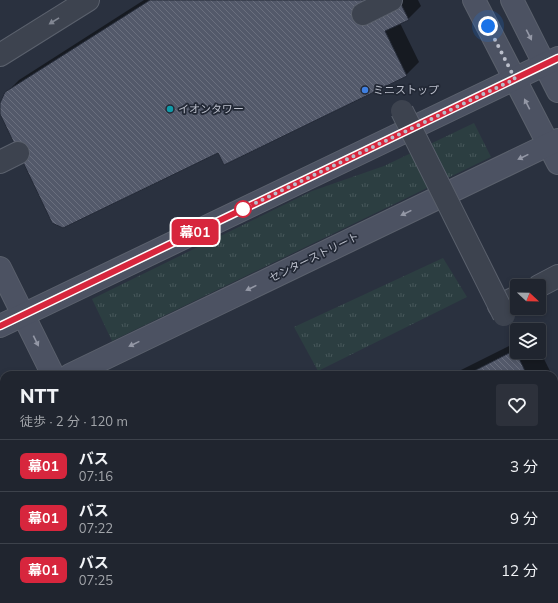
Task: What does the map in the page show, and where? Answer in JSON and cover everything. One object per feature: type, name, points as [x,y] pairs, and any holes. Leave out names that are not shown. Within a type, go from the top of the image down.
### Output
[{"type":"street","points":[[0,55],[88,0]]},
{"type":"street","points":[[363,14],[391,0]]},
{"type":"street","points":[[474,0],[515,79],[555,149]]},
{"type":"street","points":[[512,0],[551,61],[558,91]]},
{"type":"street","points":[[0,326],[551,61]]},
{"type":"street","points":[[402,111],[507,306]]},
{"type":"street","name":"センターストリート","points":[[79,371],[555,149]]},
{"type":"street","points":[[0,268],[51,371]]},
{"type":"street","points":[[546,282],[558,276]]},
{"type":"green space","points":[[474,123],[491,157],[112,341],[92,299],[312,191],[384,166]]},
{"type":"green space","points":[[443,258],[467,297],[318,371],[294,327]]},
{"type":"building","name":"イオンタワー","points":[[150,0],[399,0],[409,20],[385,31],[407,76],[224,165],[218,153],[63,228],[52,223],[0,114],[0,103],[5,92]]},
{"type":"building","points":[[510,353],[510,359],[519,359],[525,371],[474,371]]},
{"type":"bus line","name":"幕01","points":[[0,326],[558,58]]},
{"type":"place","name":"ミニストップ","points":[[365,90]]},
{"type":"place","name":"イオンタワー","points":[[170,109]]},
{"type":"route","points":[[243,209],[515,79],[488,26]]}]
